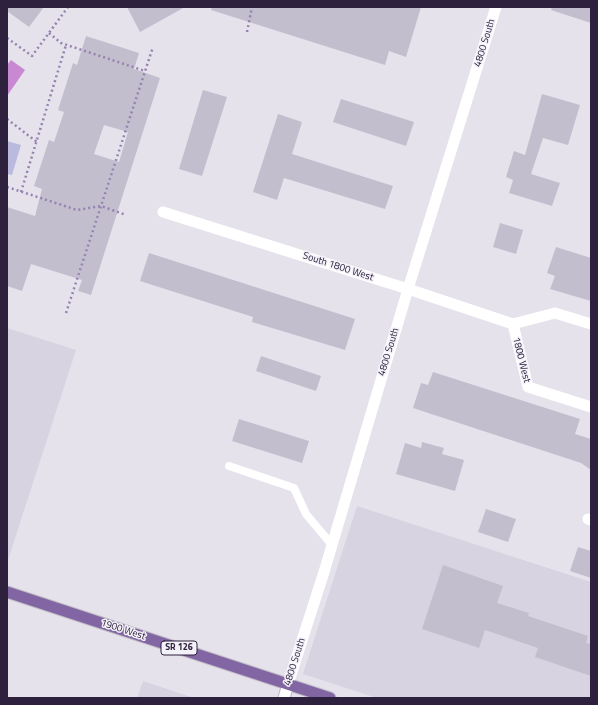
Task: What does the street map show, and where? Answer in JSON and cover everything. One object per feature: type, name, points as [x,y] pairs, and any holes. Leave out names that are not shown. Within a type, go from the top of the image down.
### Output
[{"type":"main road","name":"1900 West","points":[[7,592],[330,698]]},
{"type":"street","name":"4800 South","points":[[284,698],[332,545],[408,289],[496,7]]},
{"type":"street","name":"South 1800 West","points":[[163,212],[408,289],[513,324]]},
{"type":"street","name":"1800 West","points":[[591,324],[555,313],[513,324],[528,387],[591,407]]},
{"type":"lane","points":[[228,466],[294,488],[306,514],[332,545]]},
{"type":"path","points":[[7,38],[32,56],[68,7]]},
{"type":"path","points":[[247,32],[252,7]]},
{"type":"path","points":[[49,33],[66,45],[145,71]]},
{"type":"path","points":[[21,192],[66,45]]},
{"type":"path","points":[[66,313],[153,47]]},
{"type":"path","points":[[7,119],[37,142]]},
{"type":"path","points":[[7,187],[78,210],[101,206],[126,215]]},
{"type":"shaded area","points":[[11,60],[25,70],[7,96],[7,65]]},
{"type":"shaded area","points":[[7,141],[21,145],[12,175],[7,174]]},
{"type":"shaded area","points":[[7,328],[76,350],[7,563]]},
{"type":"shaded area","points":[[357,506],[591,582],[591,698],[377,698],[303,674]]},
{"type":"shaded area","points":[[143,681],[194,698],[137,698]]},
{"type":"building","points":[[7,7],[44,7],[29,27],[7,11]]},
{"type":"building","points":[[127,7],[185,7],[140,32]]},
{"type":"building","points":[[212,7],[421,7],[406,57],[389,51],[385,65],[211,10]]},
{"type":"building","points":[[552,7],[591,7],[591,23],[551,10]]},
{"type":"building","points":[[86,36],[139,53],[134,69],[160,78],[91,295],[78,291],[82,280],[31,264],[22,291],[7,286],[7,207],[35,216],[42,189],[34,186],[49,140],[54,142],[64,112],[58,110],[73,63],[77,65]],"holes":[[[104,125],[128,132],[119,162],[94,154]]]},
{"type":"building","points":[[203,90],[227,97],[202,176],[179,169]]},
{"type":"building","points":[[542,94],[580,105],[568,145],[543,138],[531,174],[560,183],[552,206],[509,193],[513,180],[506,177],[514,151],[525,155]]},
{"type":"building","points":[[341,99],[414,122],[406,146],[333,122]]},
{"type":"building","points":[[278,114],[302,122],[292,154],[393,186],[385,209],[284,178],[277,200],[253,192]]},
{"type":"building","points":[[500,223],[523,230],[516,254],[493,247]]},
{"type":"building","points":[[556,247],[591,258],[591,301],[550,289],[555,276],[547,273]]},
{"type":"building","points":[[149,253],[355,319],[345,350],[252,322],[253,317],[140,281]]},
{"type":"building","points":[[261,356],[321,376],[316,391],[256,371]]},
{"type":"building","points":[[433,372],[580,419],[575,434],[591,439],[591,470],[581,463],[413,408],[421,383],[428,385]]},
{"type":"building","points":[[239,419],[309,441],[302,463],[232,441]]},
{"type":"building","points":[[422,442],[444,448],[442,454],[464,460],[455,491],[396,474],[405,443],[421,448]]},
{"type":"building","points":[[486,509],[516,519],[508,542],[478,532]]},
{"type":"building","points":[[578,547],[591,551],[591,578],[570,571]]},
{"type":"building","points":[[443,565],[503,586],[497,603],[529,613],[528,616],[588,636],[586,643],[591,644],[591,676],[535,657],[538,648],[485,630],[479,648],[422,629]]}]
